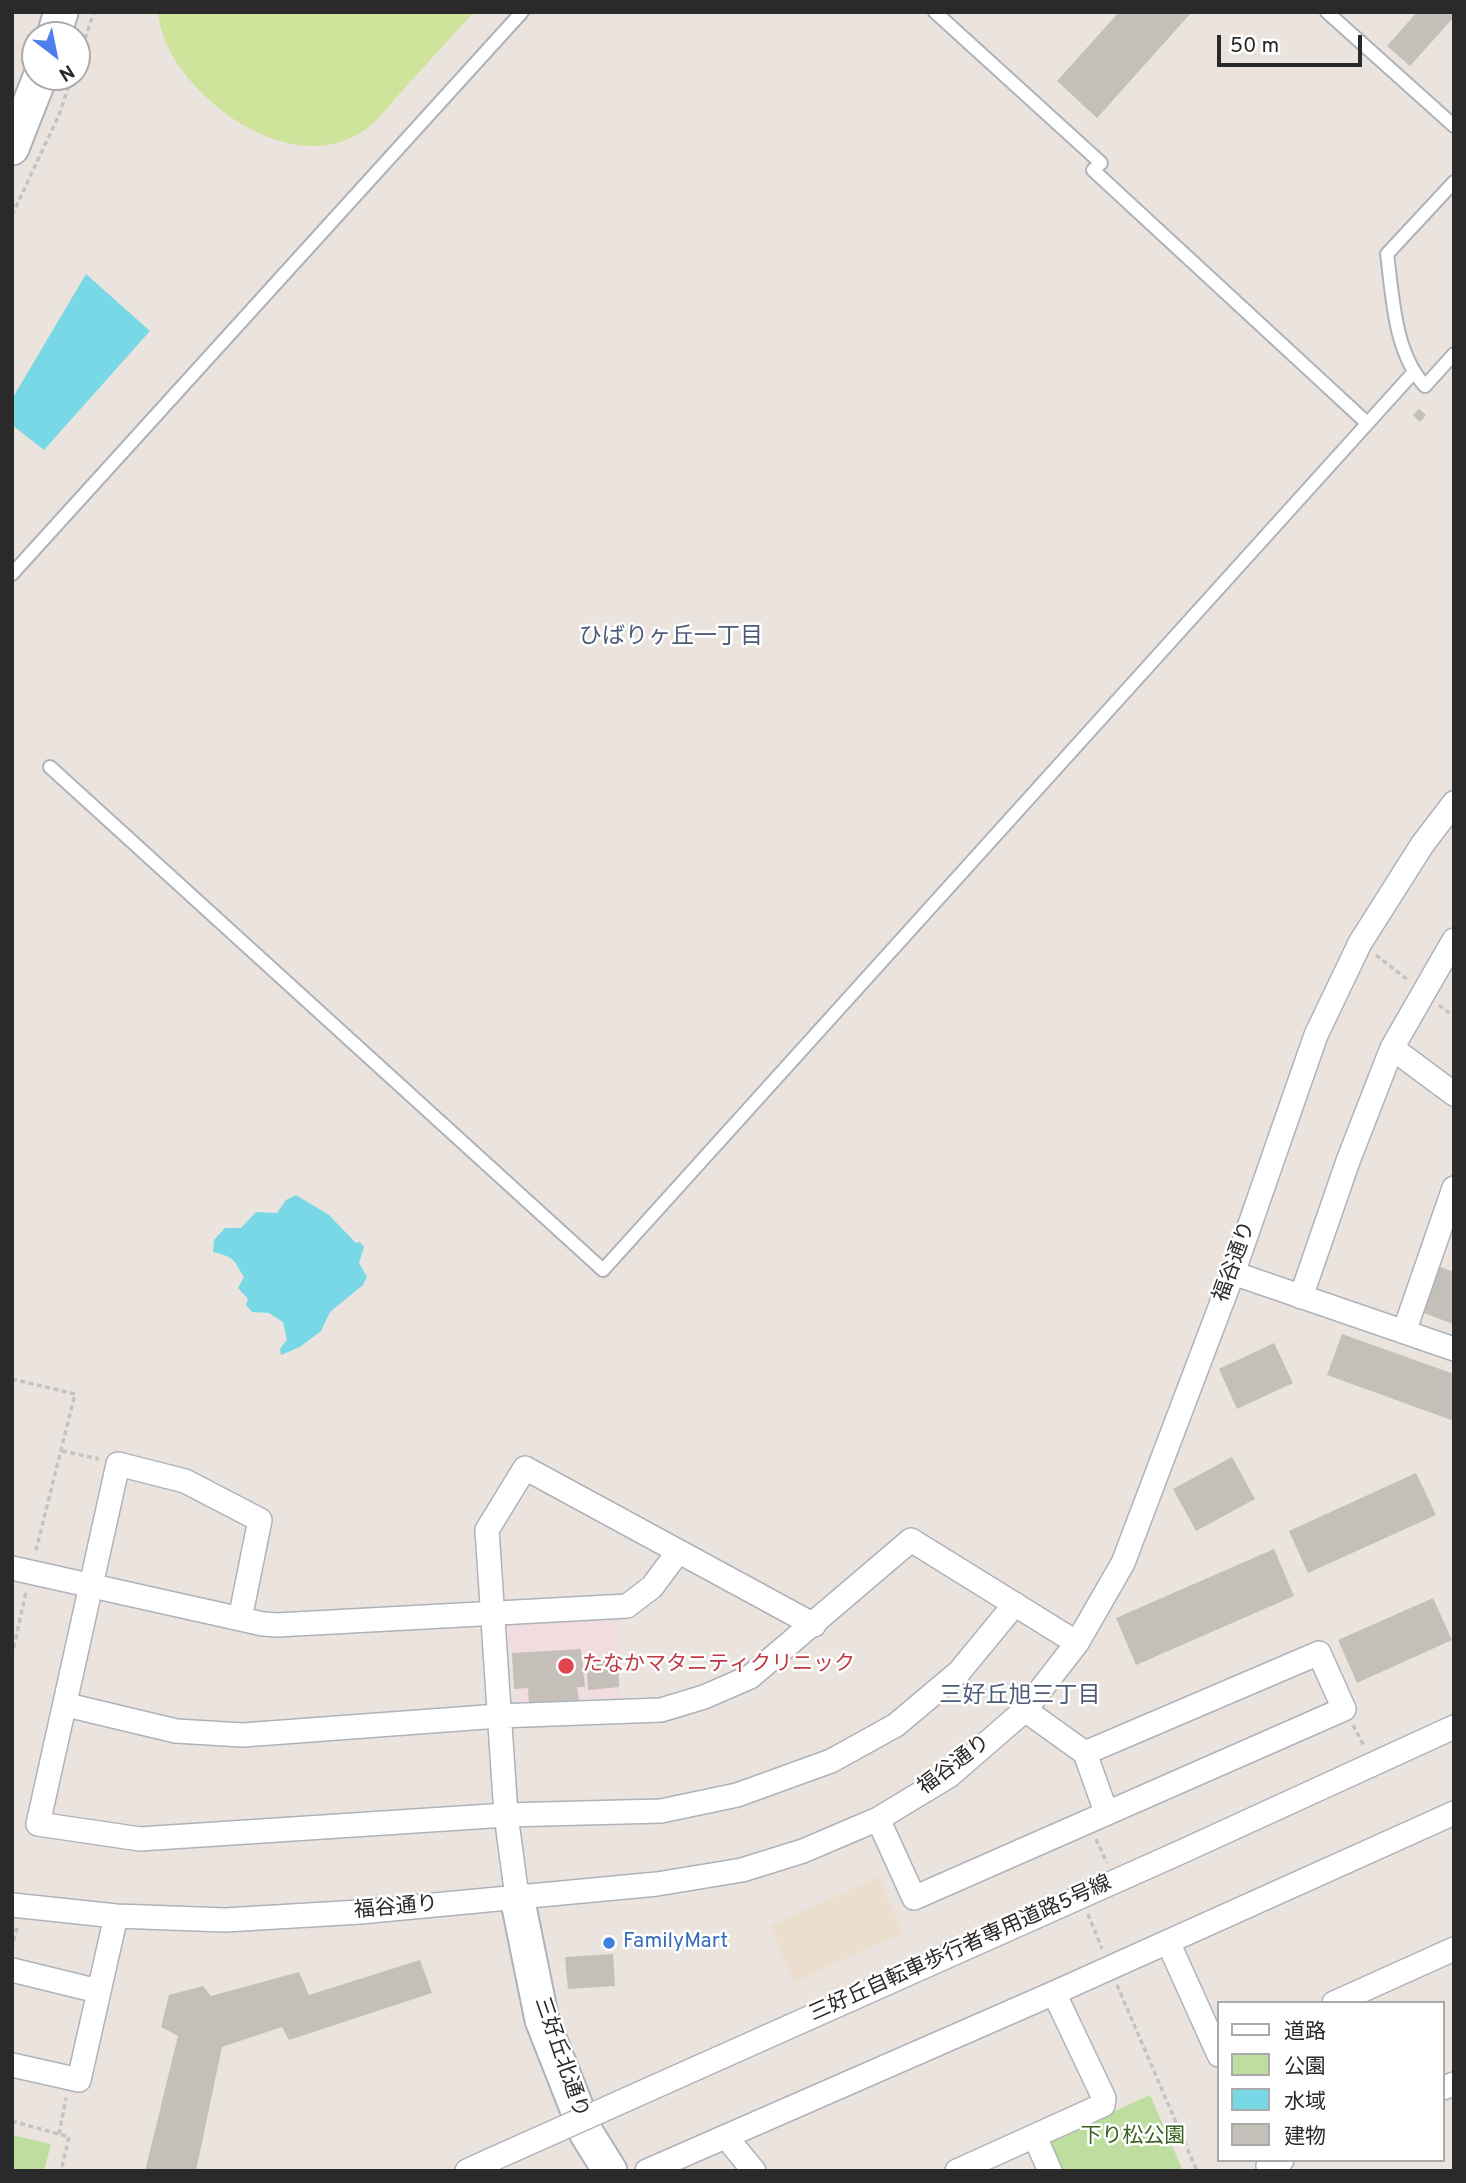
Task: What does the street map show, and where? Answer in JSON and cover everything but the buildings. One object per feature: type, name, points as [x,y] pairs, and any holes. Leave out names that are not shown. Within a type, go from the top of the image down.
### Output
[{"type":"street","points":[[12,148],[34,91]]},
{"type":"street","name":"福谷通り","points":[[12,1905],[116,1916],[225,1920],[360,1912],[657,1884],[742,1870],[803,1851],[878,1819],[949,1776],[1024,1710],[1077,1643],[1123,1563],[1233,1273],[1316,1035],[1360,943],[1422,845],[1454,803]]},
{"type":"street","points":[[1301,1297],[1392,1048],[1453,941]]},
{"type":"street","points":[[1392,1048],[1454,1094]]},
{"type":"street","points":[[1404,1332],[1454,1188]]},
{"type":"street","points":[[1233,1273],[1454,1349]]},
{"type":"street","points":[[240,1619],[260,1520],[185,1481],[118,1464],[38,1824],[140,1839],[506,1815],[662,1811],[737,1795],[831,1761],[895,1725],[959,1672],[1015,1604]]},
{"type":"street","points":[[517,1897],[506,1815],[487,1530],[525,1468],[814,1625]]},
{"type":"street","points":[[66,1705],[176,1731],[243,1735],[499,1716],[623,1714],[661,1710],[704,1698],[750,1677],[911,1540],[1077,1643]]},
{"type":"street","points":[[21,1571],[277,1625],[627,1606],[652,1587],[677,1552]]},
{"type":"street","points":[[878,1819],[914,1898],[1345,1709],[1319,1653],[1085,1753]]},
{"type":"street","points":[[1024,1710],[1085,1753],[1097,1816]]},
{"type":"street","name":"三好丘自転車歩行者専用道路5号線","points":[[467,2171],[1454,1727]]},
{"type":"street","points":[[647,2171],[1054,1993],[1454,1813]]},
{"type":"street","name":"三好丘北通り","points":[[517,1897],[542,2020],[587,2134],[610,2171]]},
{"type":"street","points":[[12,2065],[79,2080],[116,1916]]},
{"type":"street","points":[[1168,1942],[1218,2052]]},
{"type":"street","points":[[1338,2001],[1454,1949]]},
{"type":"street","points":[[12,1970],[99,1991]]},
{"type":"street","points":[[957,2171],[1103,2105],[1104,2098],[1054,1993]]},
{"type":"street","points":[[726,2137],[754,2171]]},
{"type":"street","points":[[1035,2137],[1050,2171]]},
{"type":"lane","points":[[12,574],[522,12]]},
{"type":"lane","points":[[935,12],[1101,163],[1093,170],[1367,423]]},
{"type":"lane","points":[[1327,12],[1454,127]]},
{"type":"lane","points":[[1454,181],[1387,254],[1401,344],[1413,373],[1425,386],[1454,354]]},
{"type":"lane","points":[[50,767],[603,1270],[1413,373]]},
{"type":"path","points":[[12,215],[59,115],[67,91]]},
{"type":"path","points":[[1360,943],[1424,992]]},
{"type":"path","points":[[12,1379],[75,1394],[61,1451],[21,1571],[12,1656]]},
{"type":"path","points":[[61,1451],[118,1464]]},
{"type":"path","points":[[1345,1709],[1373,1763]]},
{"type":"path","points":[[1097,1816],[1115,1881]]},
{"type":"path","points":[[1080,1896],[1197,2171]]},
{"type":"path","points":[[59,2134],[69,2079]]},
{"type":"path","points":[[12,2121],[69,2137],[61,2171]]},
{"type":"shaded area","name":"たなかマタニティクリニック","points":[[615,1619],[621,1708],[518,1717],[509,1625]]},
{"type":"shaded area","points":[[878,1877],[903,1933],[794,1982],[770,1926]]},
{"type":"green space","points":[[158,12],[474,12],[370,126],[352,138],[311,146],[270,138],[250,129],[215,105],[195,86],[170,52],[160,26]]},
{"type":"green space","name":"下り松公園","points":[[1150,2095],[1183,2171],[1061,2171],[1047,2142]]},
{"type":"green space","points":[[12,2135],[51,2144],[44,2171],[12,2171]]},
{"type":"water","points":[[86,274],[150,331],[44,450],[12,425],[12,399]]},
{"type":"water","points":[[296,1195],[329,1215],[356,1243],[360,1242],[364,1247],[359,1263],[367,1277],[363,1285],[330,1312],[321,1331],[300,1347],[281,1355],[280,1349],[287,1340],[283,1322],[269,1313],[252,1312],[246,1305],[248,1299],[238,1288],[244,1277],[233,1260],[213,1252],[214,1240],[225,1228],[241,1228],[256,1212],[277,1213],[286,1200]]},
{"type":"place","name":"たなかマタニティクリニック","points":[[566,1666]]},
{"type":"place","name":"FamilyMart","points":[[609,1943]]},
{"type":"district","name":"ひばりヶ丘一丁目","points":[[671,638]]},
{"type":"district","name":"三好丘旭三丁目","points":[[1020,1697]]}]
